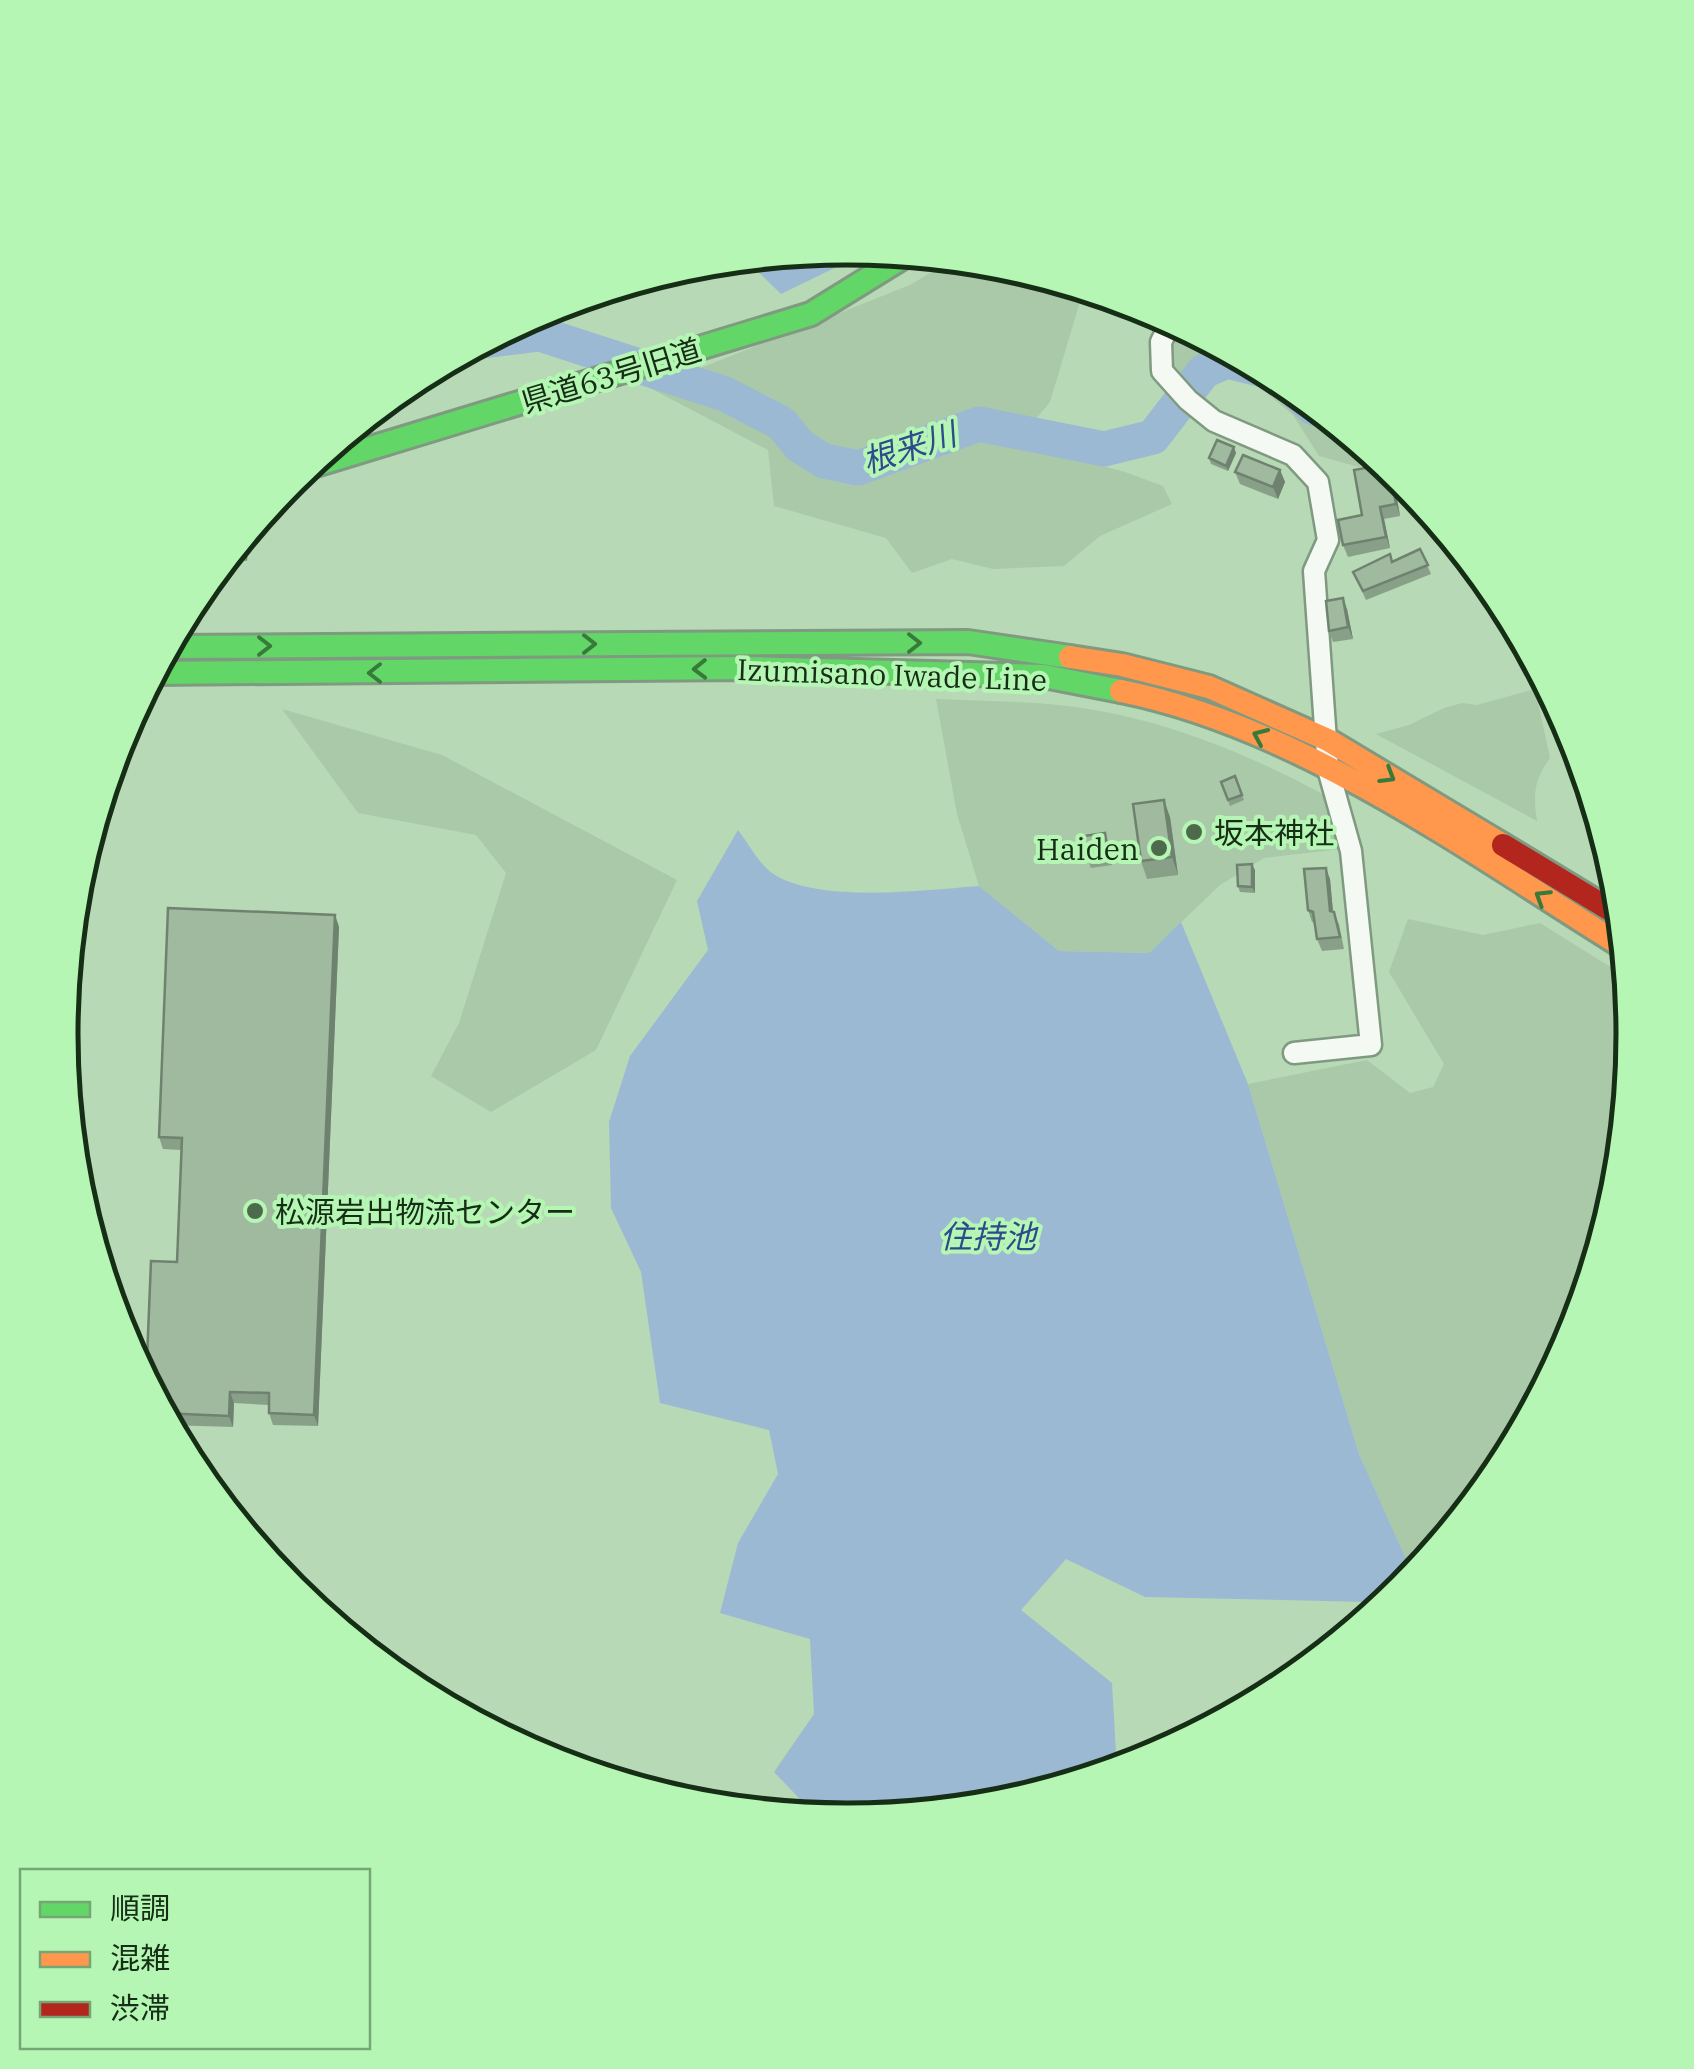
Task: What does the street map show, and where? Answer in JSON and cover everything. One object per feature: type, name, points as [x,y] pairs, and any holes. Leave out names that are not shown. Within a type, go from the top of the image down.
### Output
[{"type":"main road","name":"県道63号旧道","points":[[339,457],[810,314],[889,267]]},
{"type":"main road","name":"Izumisano Iwade Line","points":[[183,647],[968,642],[1122,666],[1209,687],[1328,740],[1606,907]]},
{"type":"main road","name":"Izumisano Iwade Line","points":[[168,674],[741,668],[1044,676],[1162,699],[1260,734],[1374,793],[1610,938]]},
{"type":"street","points":[[1165,334],[1161,342],[1162,370],[1188,400],[1214,421],[1292,455],[1318,482],[1328,540],[1314,571],[1328,769],[1351,851],[1371,1046],[1294,1054]]},
{"type":"green space","points":[[934,271],[997,280],[1080,302],[1050,402],[1016,443],[1163,486],[1172,504],[1100,536],[1064,566],[993,569],[952,559],[912,573],[886,538],[774,506],[768,450],[650,388],[910,285]]},
{"type":"green space","points":[[1176,339],[1248,378],[1178,377],[1168,361]]},
{"type":"green space","points":[[1252,381],[1315,424],[1363,465],[1359,467],[1319,456],[1293,415]]},
{"type":"green space","points":[[1535,691],[1550,758],[1536,788],[1537,821],[1376,734],[1409,725],[1444,708],[1462,703],[1477,705]]},
{"type":"green space","points":[[936,699],[1102,711],[1200,739],[1263,764],[1324,795],[1341,849],[1264,858],[1220,885],[1149,953],[1059,951],[979,886],[957,814]]},
{"type":"green space","points":[[282,709],[442,755],[677,880],[596,1050],[491,1112],[431,1076],[459,1023],[506,873],[476,835],[358,813]]},
{"type":"green space","points":[[1408,919],[1483,935],[1540,923],[1613,969],[1615,984],[1615,1085],[1610,1135],[1602,1185],[1576,1282],[1537,1375],[1513,1419],[1457,1503],[1407,1562],[1359,1454],[1248,1084],[1367,1060],[1410,1093],[1433,1087],[1444,1064],[1389,972]]},
{"type":"water","points":[[840,265],[781,294],[757,271]]},
{"type":"water","name":"住持池","points":[[738,830],[772,873],[816,889],[872,893],[979,886],[1059,951],[1149,953],[1181,922],[1248,1084],[1359,1454],[1407,1561],[1382,1587],[1366,1602],[1145,1597],[1066,1559],[1021,1610],[1112,1683],[1116,1755],[1046,1778],[947,1797],[847,1804],[803,1802],[774,1772],[814,1714],[810,1639],[720,1613],[738,1543],[778,1474],[769,1430],[660,1403],[641,1272],[611,1208],[609,1122],[630,1056],[708,950],[697,901]]},
{"type":"building","points":[[1217,440],[1234,447],[1226,466],[1209,458]]},
{"type":"building","points":[[1243,455],[1280,470],[1273,487],[1235,472]]},
{"type":"building","points":[[1367,468],[1394,493],[1396,504],[1380,507],[1386,537],[1343,545],[1338,520],[1362,515],[1354,470]]},
{"type":"building","points":[[1420,549],[1428,565],[1363,591],[1353,572],[1390,554],[1392,562]]},
{"type":"building","points":[[1343,598],[1348,627],[1329,631],[1326,601]]},
{"type":"building","points":[[1235,776],[1242,795],[1228,800],[1221,782]]},
{"type":"building","points":[[1164,800],[1172,857],[1141,861],[1133,804]]},
{"type":"building","points":[[1105,833],[1108,853],[1086,856],[1084,836]]},
{"type":"building","points":[[1252,864],[1252,887],[1238,886],[1237,865]]},
{"type":"building","points":[[1326,868],[1330,911],[1334,912],[1340,937],[1317,939],[1313,912],[1308,910],[1304,869]]},
{"type":"building","name":"松源岩出物流センター","points":[[168,908],[335,915],[314,1415],[269,1413],[269,1393],[230,1392],[229,1416],[178,1414],[147,1354],[151,1261],[177,1262],[182,1138],[159,1137]]},
{"type":"waterway","name":"根来川","points":[[526,336],[540,334],[725,394],[781,423],[800,446],[824,461],[858,468],[979,424],[1104,449],[1153,437],[1204,371],[1223,363]]},
{"type":"traffic: fast","points":[[338,458],[811,314],[888,267]]},
{"type":"traffic: fast","points":[[183,647],[968,642],[1070,657]]},
{"type":"traffic: fast","points":[[169,673],[741,668],[1044,676],[1121,691]]},
{"type":"traffic: slow","points":[[1070,657],[1122,665],[1209,687],[1328,740],[1503,845]]},
{"type":"traffic: slow","points":[[1121,691],[1188,708],[1319,763],[1445,834],[1610,939]]},
{"type":"traffic: jam","points":[[1503,845],[1606,907]]},
{"type":"place","name":"坂本神社","points":[[1194,832]]},
{"type":"place","name":"Haiden","points":[[1159,848]]},
{"type":"place","name":"松源岩出物流センター","points":[[255,1211]]}]
